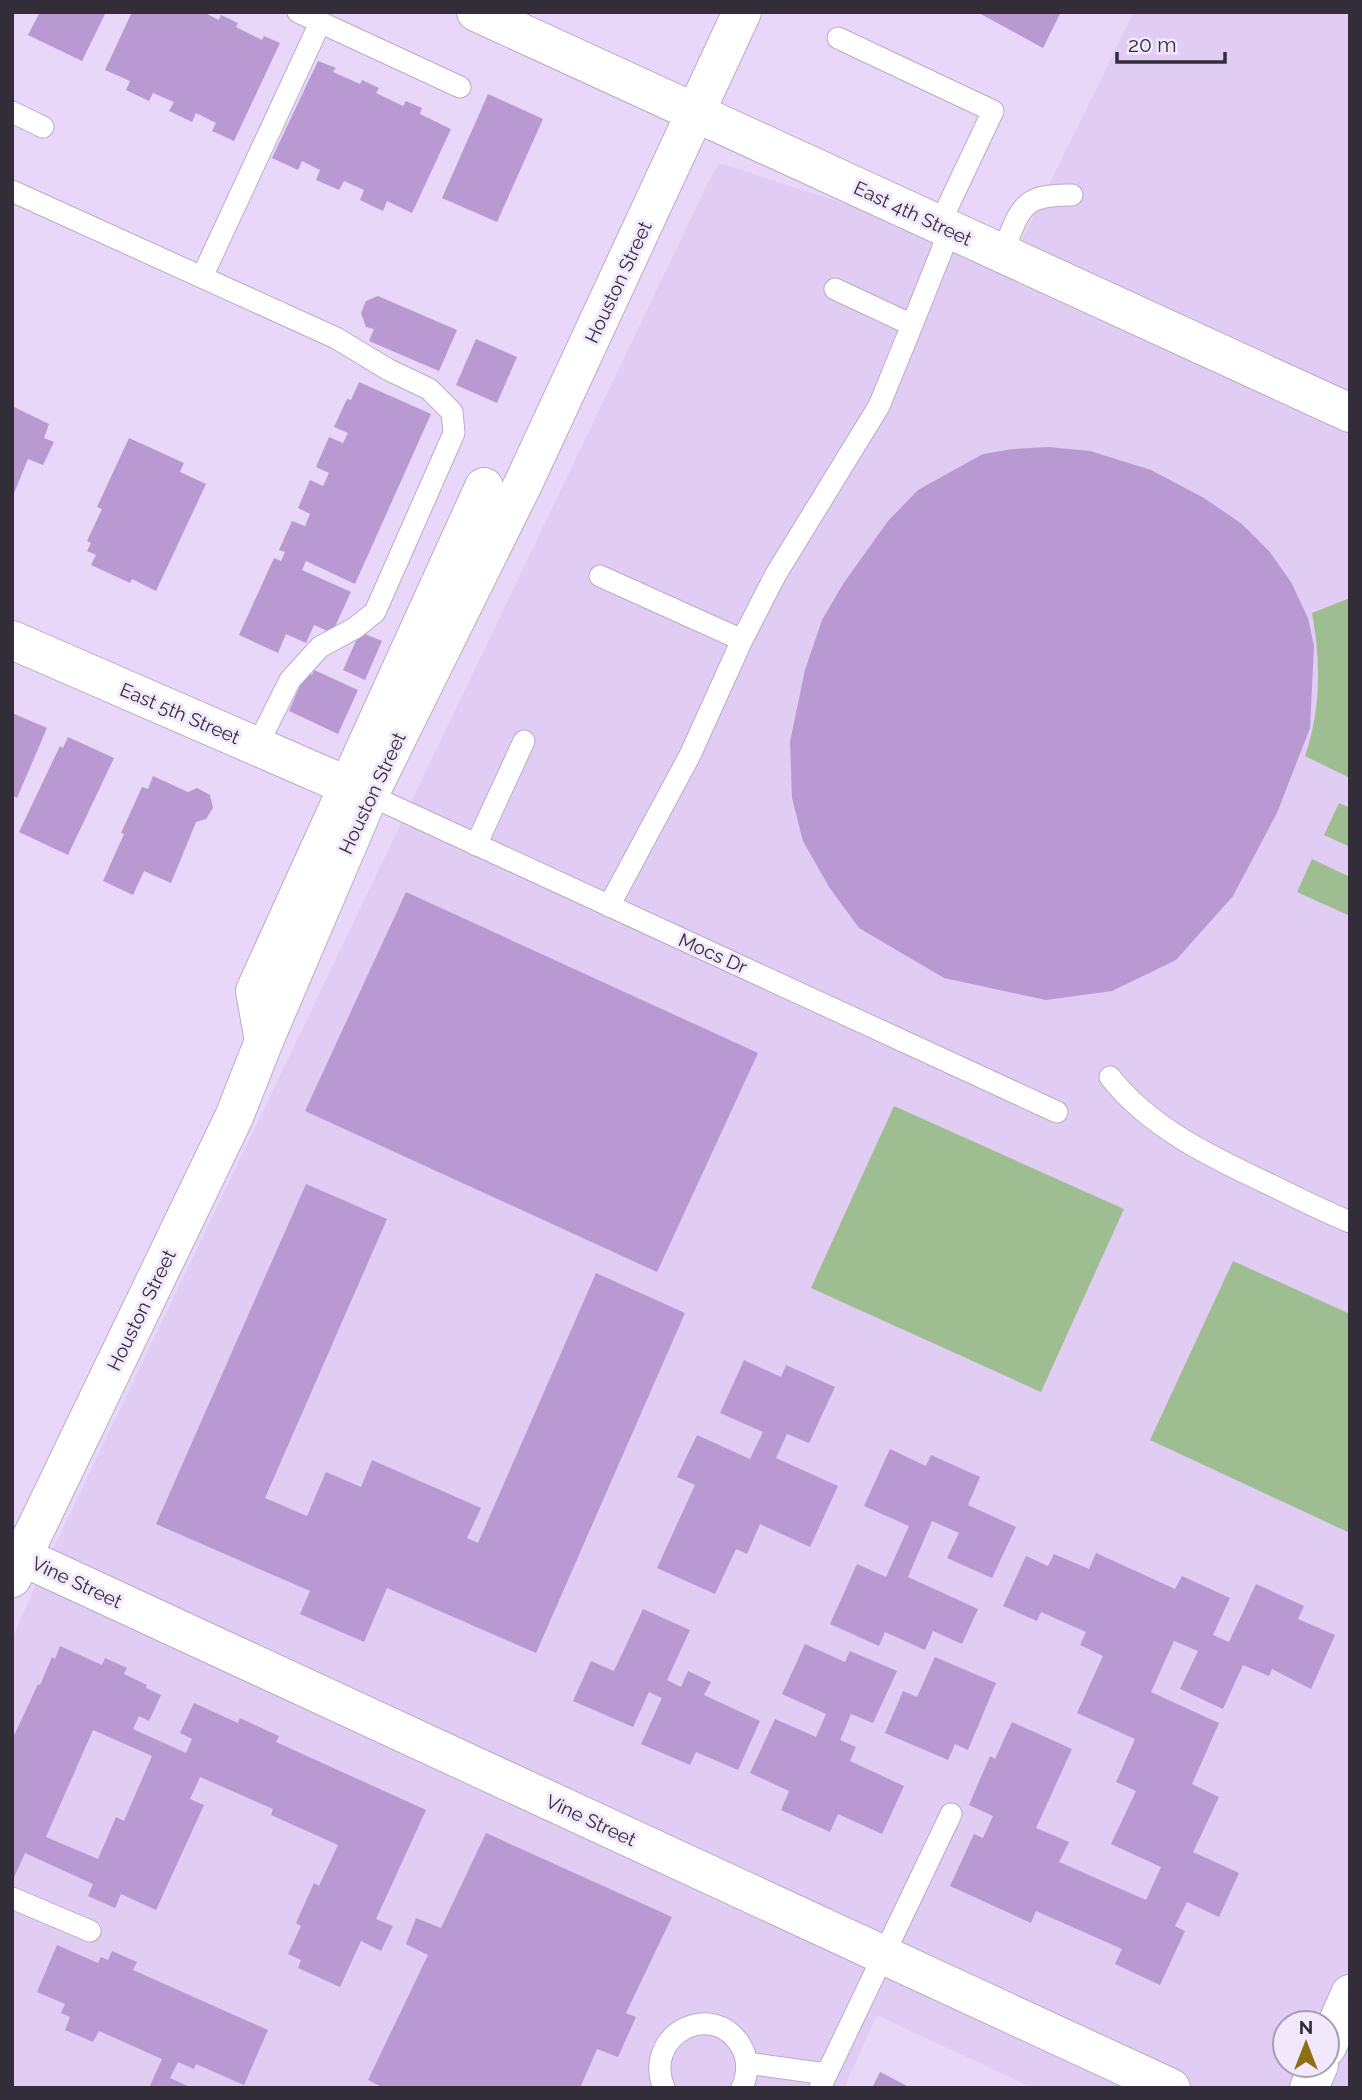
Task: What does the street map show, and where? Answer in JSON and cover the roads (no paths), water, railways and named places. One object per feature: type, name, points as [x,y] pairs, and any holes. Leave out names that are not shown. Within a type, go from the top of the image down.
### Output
[{"type":"street","name":"East 4th Street","points":[[476,12],[530,24],[696,113],[1350,413]]},
{"type":"street","name":"Houston Street","points":[[15,1563],[234,1117],[359,791],[524,482],[743,12]]},
{"type":"street","points":[[359,791],[484,487]]},
{"type":"street","name":"East 5th Street","points":[[12,640],[359,791]]},
{"type":"street","name":"Vine Street","points":[[15,1563],[1171,2088]]},
{"type":"street","points":[[1341,2015],[1350,1994]]},
{"type":"lane","points":[[298,12],[460,87]]},
{"type":"lane","points":[[202,277],[320,23]]},
{"type":"lane","points":[[608,906],[690,755],[742,640],[776,574],[879,406],[912,325],[945,227],[993,111],[838,38]]},
{"type":"lane","points":[[12,112],[43,127]]},
{"type":"lane","points":[[12,191],[336,338],[389,370],[429,389],[452,412],[454,433],[375,612],[355,628],[320,647],[290,680],[257,746]]},
{"type":"lane","points":[[1002,253],[1020,213],[1030,200],[1051,195],[1072,195]]},
{"type":"lane","points":[[835,289],[912,325]]},
{"type":"lane","points":[[600,576],[742,640]]},
{"type":"lane","points":[[476,845],[524,741]]},
{"type":"lane","name":"Mocs Dr","points":[[359,791],[1057,1112]]},
{"type":"lane","points":[[1110,1077],[1119,1089],[1150,1115],[1214,1158],[1350,1223]]},
{"type":"lane","points":[[747,2063],[823,2081],[951,1814]]},
{"type":"lane","points":[[12,1898],[90,1931]]},
{"type":"lane","points":[[664,2088],[659,2063],[664,2048],[672,2036],[683,2028],[697,2024],[711,2024],[736,2037],[747,2063],[742,2088]]}]
